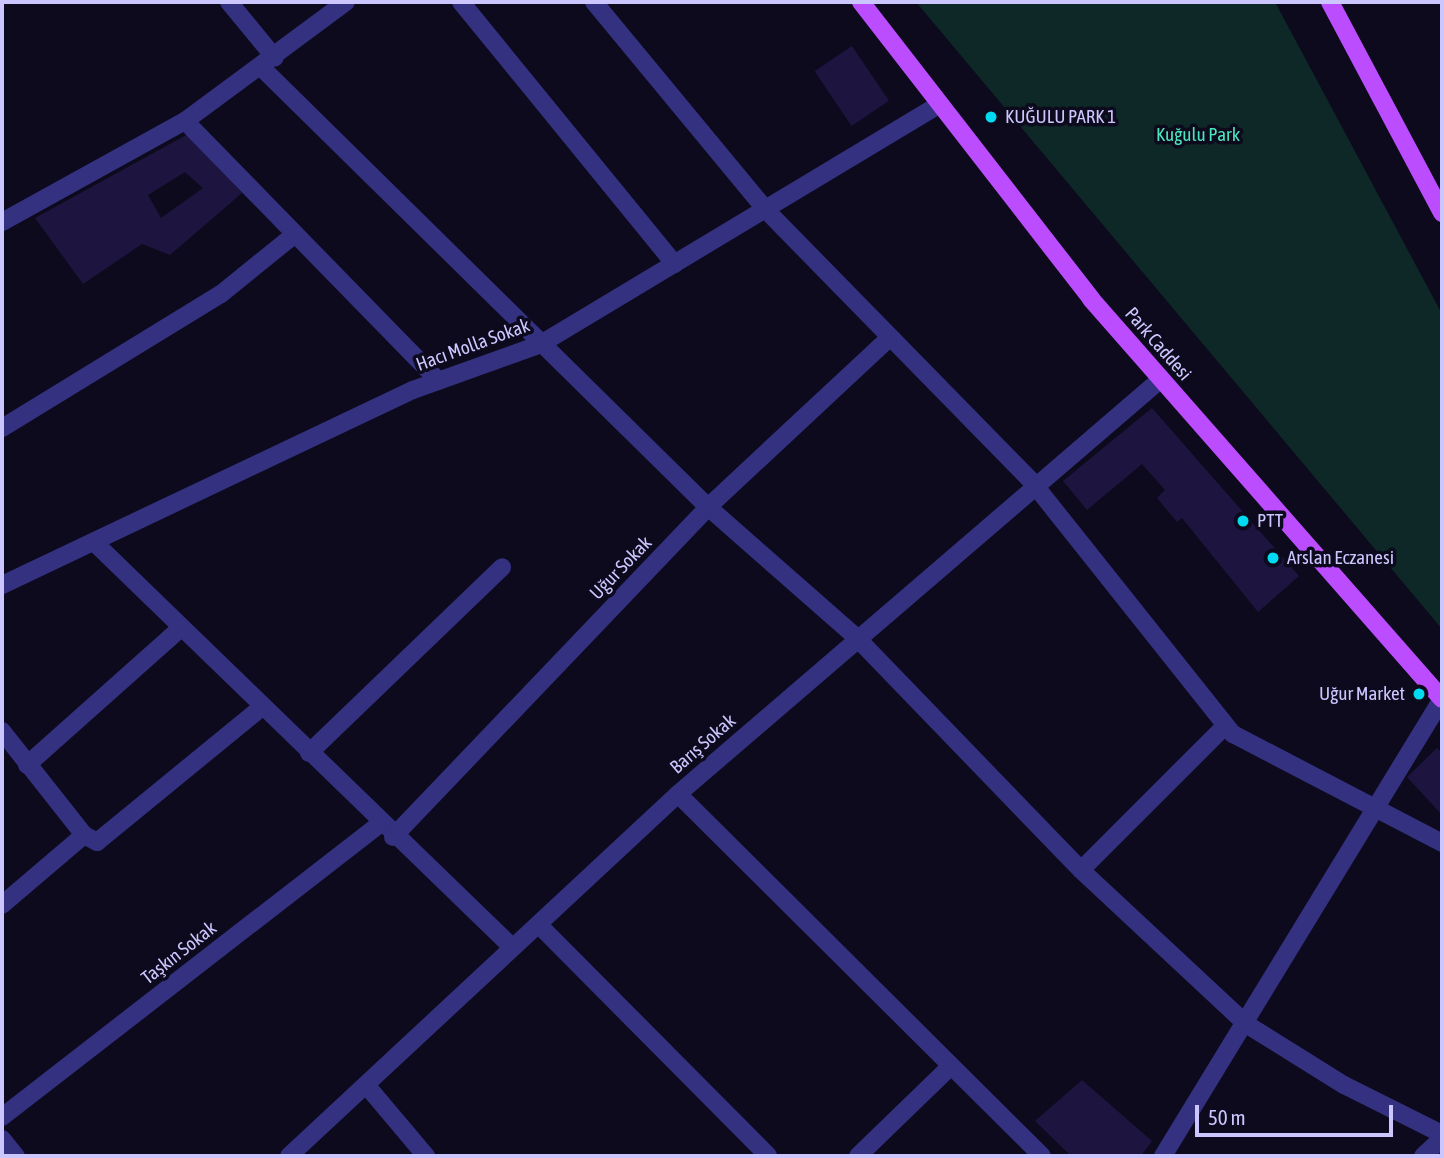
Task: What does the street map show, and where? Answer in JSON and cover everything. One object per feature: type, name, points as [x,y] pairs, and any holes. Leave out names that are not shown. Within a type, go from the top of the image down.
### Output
[{"type":"main road","name":"Park Caddesi","points":[[861,2],[938,105],[1161,379],[1442,699]]},
{"type":"main road","points":[[1330,2],[1442,213]]},
{"type":"street","points":[[229,2],[268,63],[539,345],[709,507],[856,638],[1081,870],[1246,1024],[1345,1085],[1442,1136],[1423,1156]]},
{"type":"street","points":[[2,222],[185,121],[268,63],[346,2]]},
{"type":"street","points":[[461,2],[674,264]]},
{"type":"street","points":[[594,2],[765,209],[888,339],[1033,483],[1225,726],[1371,810],[1442,843]]},
{"type":"street","name":"Hacı Molla Sokak","points":[[2,585],[97,545],[439,381],[539,345],[938,105]]},
{"type":"street","points":[[185,121],[439,381]]},
{"type":"street","points":[[2,428],[220,294],[295,234]]},
{"type":"street","name":"Uğur Sokak","points":[[387,830],[709,507],[888,339]]},
{"type":"street","name":"Barış Sokak","points":[[289,1156],[678,794],[1033,483],[1161,379]]},
{"type":"street","points":[[97,545],[387,830],[512,947]]},
{"type":"street","points":[[309,753],[502,567]]},
{"type":"street","points":[[27,765],[181,628]]},
{"type":"street","points":[[1163,1156],[1246,1024],[1371,810],[1442,699]]},
{"type":"street","points":[[2,731],[84,835],[97,842],[262,707]]},
{"type":"street","points":[[1081,870],[1225,726]]},
{"type":"street","points":[[678,794],[1042,1156]]},
{"type":"street","name":"Taşkın Sokak","points":[[2,1117],[387,830]]},
{"type":"street","points":[[2,905],[84,835]]},
{"type":"street","points":[[539,925],[768,1156]]},
{"type":"street","points":[[858,1156],[950,1067]]},
{"type":"street","points":[[367,1086],[426,1156]]},
{"type":"street","points":[[2,1139],[16,1156]]},
{"type":"green space","name":"Kuğulu Park","points":[[916,2],[1275,2],[1442,314],[1442,629]]},
{"type":"building","points":[[852,46],[889,101],[852,126],[815,71]]},
{"type":"building","points":[[188,134],[242,193],[170,255],[142,244],[83,284],[35,218]],"holes":[[[185,172],[203,188],[161,218],[148,195]]]},
{"type":"building","points":[[1152,408],[1299,576],[1258,612],[1182,518],[1177,522],[1157,498],[1165,490],[1142,464],[1087,510],[1063,481]]},
{"type":"building","points":[[1437,748],[1442,753],[1442,815],[1407,777]]},
{"type":"building","points":[[1082,1080],[1152,1141],[1141,1156],[1071,1156],[1035,1121]]},
{"type":"place","name":"KUĞULU PARK 1","points":[[991,117]]},
{"type":"place","name":"PTT","points":[[1243,521]]},
{"type":"place","name":"Arslan Eczanesi","points":[[1273,558]]},
{"type":"place","name":"Uğur Market","points":[[1419,694]]}]
